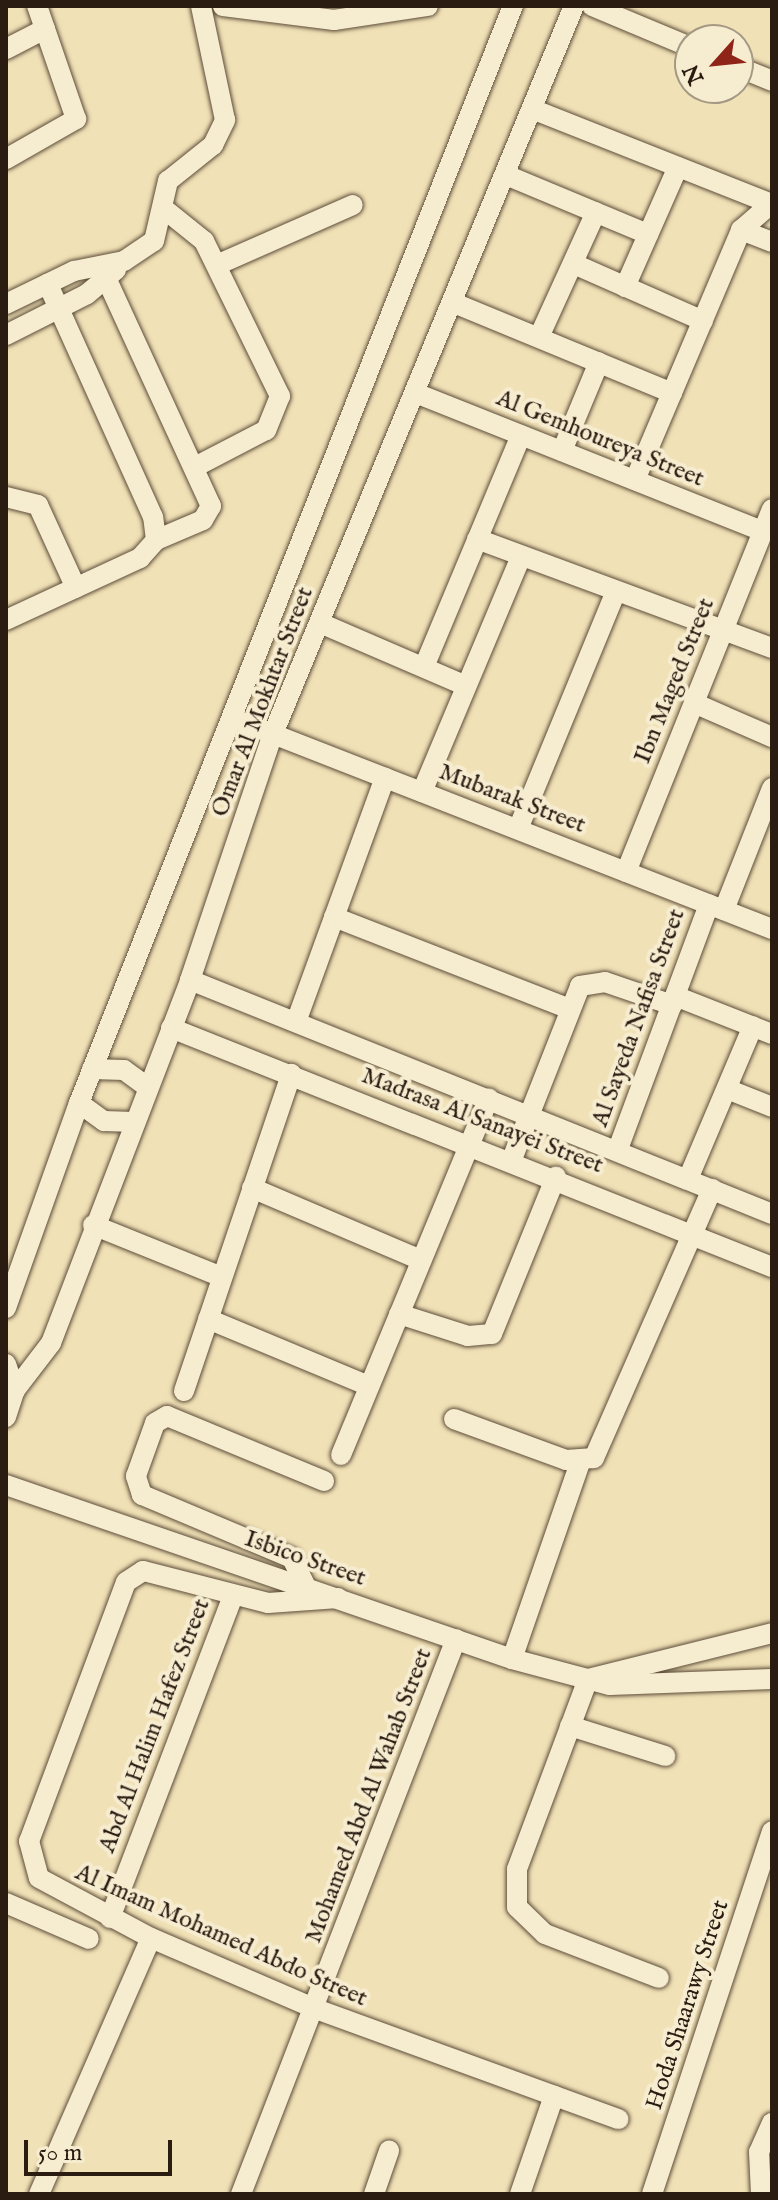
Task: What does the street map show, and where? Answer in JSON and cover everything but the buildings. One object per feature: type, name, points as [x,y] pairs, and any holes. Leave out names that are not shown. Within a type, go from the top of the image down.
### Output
[{"type":"street","points":[[6,159],[76,119],[37,6]]},
{"type":"street","points":[[6,335],[107,280],[124,261],[154,241],[174,170],[213,145],[225,120],[201,6]]},
{"type":"street","points":[[223,6],[334,20],[428,6]]},
{"type":"street","name":"Omar Al Mokhtar Street","points":[[6,1308],[92,1069],[513,6]]},
{"type":"street","name":"Omar Al Mokhtar Street","points":[[6,1417],[15,1390],[51,1343],[93,1225],[190,980],[273,734],[418,394],[574,6]]},
{"type":"street","points":[[592,6],[674,40]]},
{"type":"street","points":[[6,49],[45,29]]},
{"type":"street","points":[[532,109],[772,204],[741,230],[635,480]]},
{"type":"street","points":[[625,287],[678,167]]},
{"type":"street","points":[[506,175],[648,234]]},
{"type":"street","points":[[219,264],[353,205]]},
{"type":"street","points":[[163,208],[204,241],[219,264],[280,396],[266,430],[195,467]]},
{"type":"street","points":[[539,337],[596,212]]},
{"type":"street","points":[[741,230],[772,242]]},
{"type":"street","points":[[6,304],[48,284],[124,261]]},
{"type":"street","points":[[574,264],[703,321]]},
{"type":"street","points":[[6,620],[140,558],[156,540],[208,515],[195,467],[107,280]]},
{"type":"street","points":[[48,284],[153,517],[156,540]]},
{"type":"street","points":[[454,303],[672,393]]},
{"type":"street","points":[[562,451],[599,362]]},
{"type":"street","name":"Al Gemhoureya Street","points":[[418,394],[763,531]]},
{"type":"street","points":[[424,667],[521,435]]},
{"type":"street","points":[[6,497],[38,505],[76,588]]},
{"type":"street","name":"Ibn Maged Street","points":[[626,872],[772,509]]},
{"type":"street","points":[[477,539],[772,648]]},
{"type":"street","points":[[422,792],[521,556]]},
{"type":"street","points":[[518,829],[616,591]]},
{"type":"street","points":[[320,623],[466,686]]},
{"type":"street","points":[[694,703],[772,737]]},
{"type":"street","name":"Mubarak Street","points":[[232,718],[772,929]]},
{"type":"street","points":[[296,1022],[385,778]]},
{"type":"street","name":"Al Sayeda Nafisa Street","points":[[618,1149],[673,1000],[716,907],[765,826],[772,788]]},
{"type":"street","points":[[334,917],[567,1008]]},
{"type":"street","name":"Madrasa Al Sanayei Street","points":[[190,980],[618,1149],[772,1214]]},
{"type":"street","points":[[512,1159],[570,995],[592,981],[673,1000],[762,1030],[727,1089],[688,1179]]},
{"type":"street","name":"Madrasa Al Sanayei Street","points":[[171,1028],[556,1176],[772,1267]]},
{"type":"street","points":[[92,1069],[124,1070],[147,1087]]},
{"type":"street","points":[[184,1391],[291,1074]]},
{"type":"street","points":[[727,1089],[772,1107]]},
{"type":"street","points":[[341,1455],[489,1098]]},
{"type":"street","points":[[79,1103],[104,1121],[134,1122]]},
{"type":"street","points":[[399,1314],[468,1336],[492,1334],[556,1176]]},
{"type":"street","points":[[252,1188],[421,1260]]},
{"type":"street","points":[[512,1659],[580,1463],[603,1447],[712,1189]]},
{"type":"street","points":[[93,1225],[222,1277]]},
{"type":"street","points":[[208,1319],[369,1386]]},
{"type":"street","points":[[6,1364],[15,1390]]},
{"type":"street","points":[[306,1587],[292,1558],[148,1499],[136,1476],[155,1423],[167,1416],[324,1481]]},
{"type":"street","points":[[454,1419],[580,1463]]},
{"type":"street","name":"Isbico Street","points":[[6,1485],[512,1659],[588,1679],[633,1688],[772,1679]]},
{"type":"street","name":"Al Imam Mohamed Abdo Street","points":[[338,1598],[232,1598],[143,1571],[122,1592],[29,1841],[39,1878],[151,1938],[316,2009],[619,2119]]},
{"type":"street","name":"Abd Al Halim Hafez Street","points":[[110,1918],[232,1598]]},
{"type":"street","name":"Isbico Street","points":[[588,1679],[772,1633]]},
{"type":"street","name":"Mohamed Abd Al Wahab Street","points":[[241,2194],[316,2009],[456,1639]]},
{"type":"street","points":[[588,1679],[517,1869],[517,1907],[545,1934],[659,1978]]},
{"type":"street","points":[[570,1726],[665,1756]]},
{"type":"street","name":"Hoda Shaarawy Street","points":[[652,2194],[772,1831]]},
{"type":"street","points":[[6,1903],[89,1939]]},
{"type":"street","points":[[39,2194],[151,1938]]},
{"type":"street","points":[[520,2194],[554,2096]]},
{"type":"street","points":[[761,2194],[759,2152],[772,2123]]},
{"type":"street","points":[[374,2194],[389,2151]]}]
